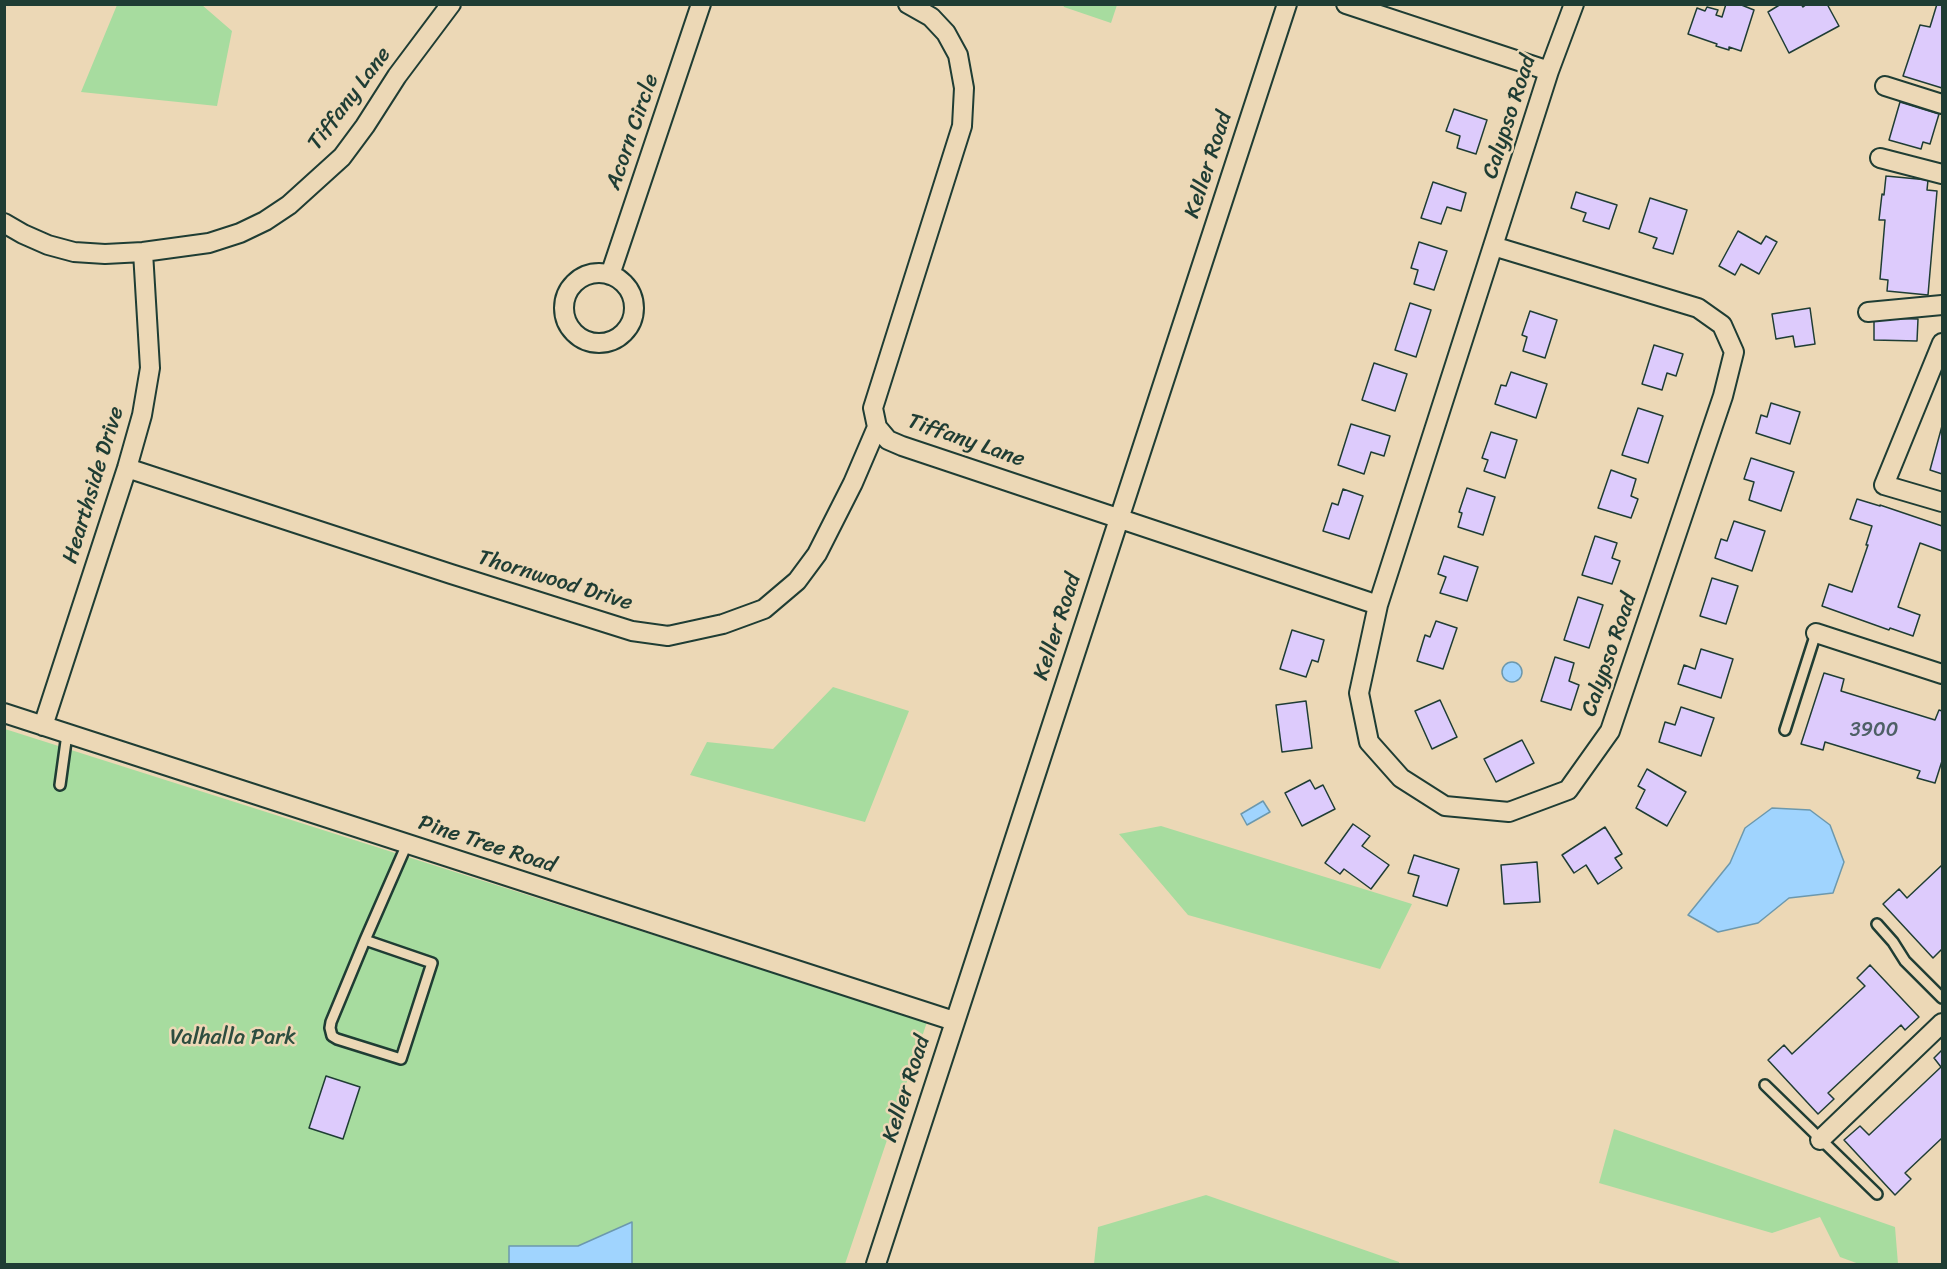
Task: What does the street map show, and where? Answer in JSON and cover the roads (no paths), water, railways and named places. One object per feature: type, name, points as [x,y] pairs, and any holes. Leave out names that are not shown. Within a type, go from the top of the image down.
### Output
[{"type":"street","name":"Tiffany Lane","points":[[4,223],[23,234],[74,252],[105,254],[143,252],[209,243],[265,221],[289,206],[342,157],[397,76],[451,4]]},
{"type":"street","name":"Acorn Circle","points":[[610,275],[701,4]]},
{"type":"street","name":"Tiffany Lane","points":[[908,4],[931,17],[946,33],[958,55],[964,88],[962,126],[873,408],[877,427],[888,440],[902,446],[1378,605]]},
{"type":"street","name":"Keller Road","points":[[876,1264],[1287,4]]},
{"type":"street","points":[[1346,4],[1549,71]]},
{"type":"street","name":"Calypso Road","points":[[1493,246],[1698,308],[1722,325],[1734,352],[1724,396],[1610,731],[1568,790],[1509,812],[1445,806],[1401,778],[1369,742],[1359,693],[1378,605],[1549,71],[1574,4]]},
{"type":"street","points":[[1885,86],[1942,104]]},
{"type":"street","points":[[1880,158],[1942,174]]},
{"type":"street","name":"Hearthside Drive","points":[[43,726],[142,415],[150,368],[143,252]]},
{"type":"street","points":[[1868,312],[1942,305]]},
{"type":"street","points":[[1942,343],[1884,485],[1942,502]]},
{"type":"street","name":"Thornwood Drive","points":[[127,468],[632,631],[669,636],[723,624],[764,609],[797,581],[817,554],[853,483],[877,427]]},
{"type":"street","points":[[1816,633],[1942,674]]},
{"type":"street","name":"Pine Tree Road","points":[[4,713],[954,1021]]},
{"type":"street","points":[[1820,1140],[1942,1023]]},
{"type":"lane","points":[[1785,730],[1816,633]]},
{"type":"lane","points":[[60,785],[68,734]]},
{"type":"lane","points":[[364,940],[432,963],[401,1059],[347,1043],[332,1035],[331,1022],[364,940],[407,844]]},
{"type":"lane","points":[[1877,924],[1893,942],[1905,961],[1942,998]]},
{"type":"lane","points":[[1765,1085],[1877,1194]]},
{"type":"water","points":[[1512,662],[1519,665],[1522,672],[1519,679],[1512,682],[1505,679],[1502,672],[1505,665]]},
{"type":"water","points":[[1263,801],[1270,812],[1247,825],[1241,814]]},
{"type":"water","points":[[1772,808],[1810,810],[1830,825],[1844,862],[1833,893],[1789,898],[1758,923],[1718,932],[1688,915],[1730,863],[1745,828]]},
{"type":"water","points":[[632,1222],[632,1264],[509,1264],[509,1246],[578,1246]]},
{"type":"park label","name":"Valhalla Park","points":[[233,1038]]}]
